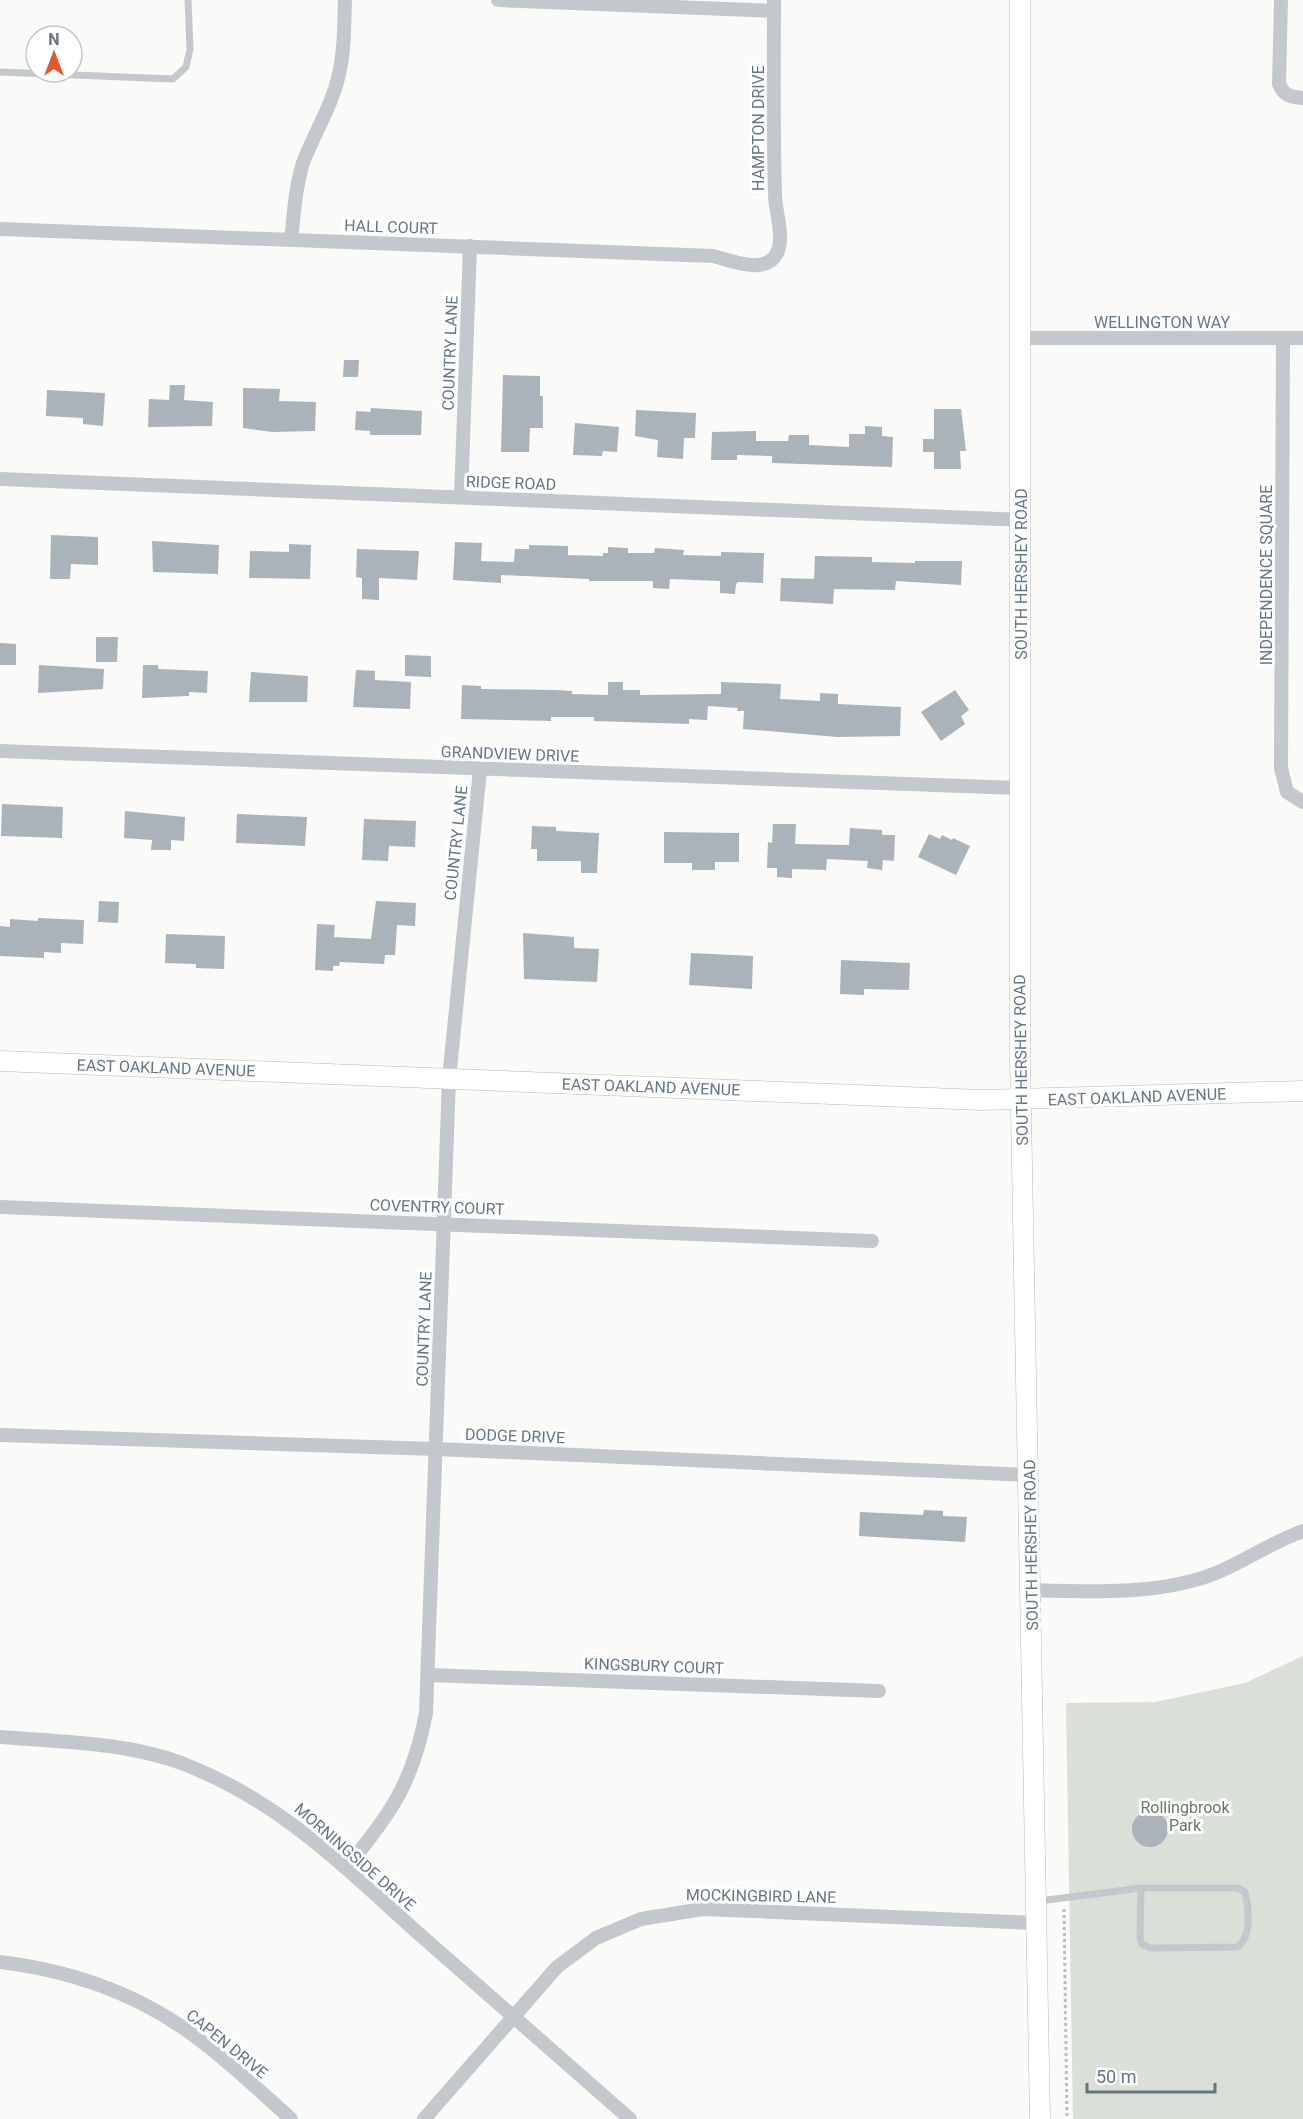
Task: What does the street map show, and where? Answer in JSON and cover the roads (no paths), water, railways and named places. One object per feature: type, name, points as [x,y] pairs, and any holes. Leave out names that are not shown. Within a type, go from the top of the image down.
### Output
[{"type":"main road","name":"SOUTH HERSHEY ROAD","points":[[1020,0],[1021,1100],[1032,1590],[1040,2119]]},
{"type":"main road","name":"EAST OAKLAND AVENUE","points":[[0,1061],[1021,1100],[1303,1091]]},
{"type":"street","points":[[291,240],[295,200],[303,164],[332,98],[340,69],[344,39],[345,0]]},
{"type":"street","points":[[498,0],[774,5]]},
{"type":"street","points":[[1281,0],[1279,84],[1284,94],[1291,98],[1303,98]]},
{"type":"street","name":"HAMPTON DRIVE","points":[[774,5],[777,255]]},
{"type":"street","name":"HALL COURT","points":[[0,228],[713,256],[753,266],[768,262],[777,255]]},
{"type":"street","name":"COUNTRY LANE","points":[[461,497],[470,246]]},
{"type":"street","name":"WELLINGTON WAY","points":[[1021,338],[1303,338]]},
{"type":"street","name":"INDEPENDENCE SQUARE","points":[[1283,338],[1281,768],[1287,792],[1303,802]]},
{"type":"street","name":"RIDGE ROAD","points":[[0,479],[1022,520]]},
{"type":"street","name":"GRANDVIEW DRIVE","points":[[0,751],[1020,788]]},
{"type":"street","name":"COUNTRY LANE","points":[[346,1868],[383,1824],[409,1777],[420,1746],[426,1713],[449,1079],[480,770]]},
{"type":"street","name":"COVENTRY COURT","points":[[0,1208],[872,1241]]},
{"type":"street","name":"DODGE DRIVE","points":[[0,1435],[437,1449],[1029,1475]]},
{"type":"street","points":[[1032,1590],[1152,1588],[1176,1585],[1224,1570],[1303,1531]]},
{"type":"street","name":"KINGSBURY COURT","points":[[429,1675],[879,1691]]},
{"type":"street","name":"MORNINGSIDE DRIVE","points":[[0,1737],[110,1747],[182,1764],[222,1780],[267,1805],[346,1868],[630,2119]]},
{"type":"street","name":"MOCKINGBIRD LANE","points":[[424,2119],[515,2018],[542,1983],[569,1957],[612,1930],[664,1913],[703,1909],[1037,1923]]},
{"type":"street","name":"CAPEN DRIVE","points":[[0,1962],[62,1973],[109,1988],[146,2005],[205,2043],[291,2119]]},
{"type":"lane","points":[[0,72],[172,80],[186,67],[190,49],[188,0]]},
{"type":"lane","points":[[1036,1902],[1141,1888],[1238,1888],[1245,1892],[1247,1899],[1247,1935],[1244,1943],[1237,1947],[1150,1948],[1143,1944],[1140,1938],[1141,1888]]},
{"type":"park label","name":"Rollingbrook Park","points":[[1185,1816]]}]
